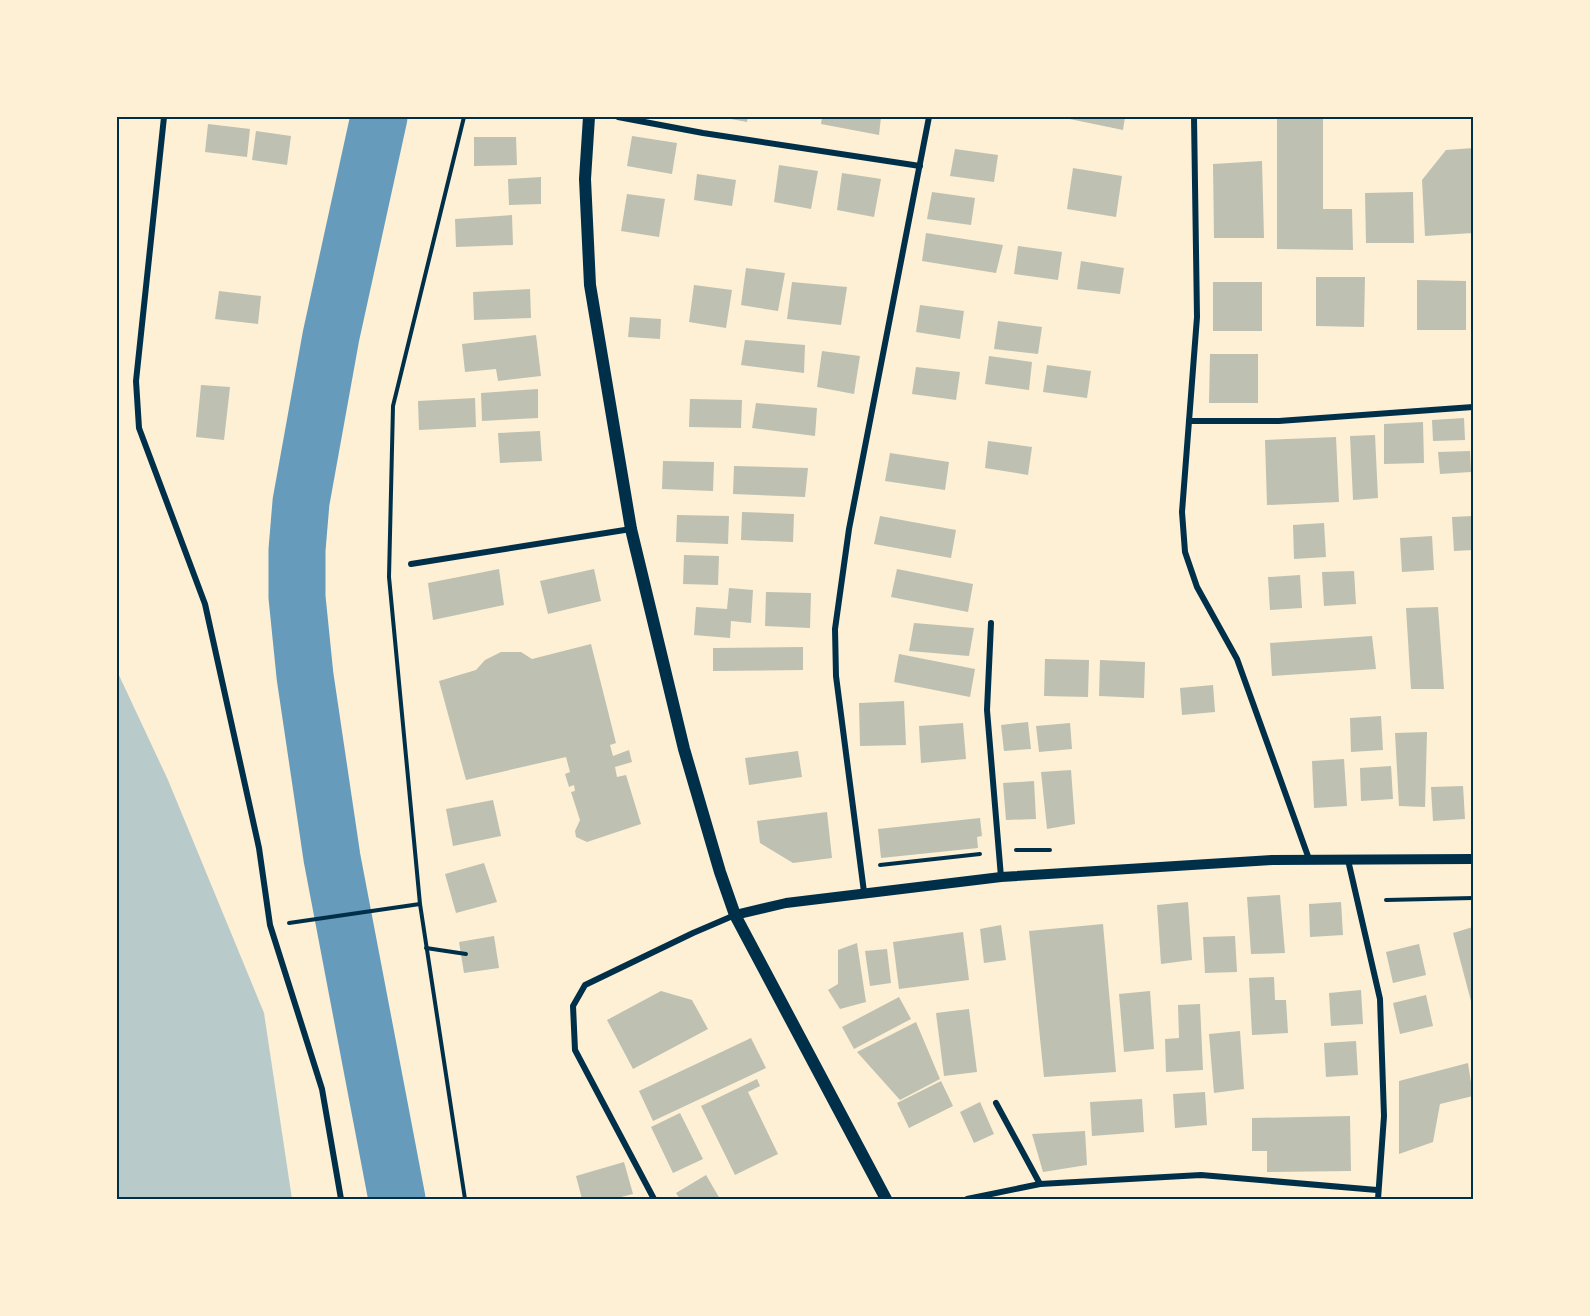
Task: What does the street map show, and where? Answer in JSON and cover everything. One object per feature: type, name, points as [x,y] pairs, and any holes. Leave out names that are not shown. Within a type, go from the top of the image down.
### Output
[{"type":"main road","points":[[589,117],[585,179],[590,285],[631,529],[684,749],[735,915],[886,1199]]},
{"type":"street","points":[[164,117],[136,381],[139,428],[205,604],[259,848],[270,925],[322,1089],[341,1199]]},
{"type":"street","points":[[618,117],[703,133],[920,166]]},
{"type":"street","points":[[864,892],[836,676],[835,629],[849,529],[929,117]]},
{"type":"street","points":[[1194,117],[1197,317],[1182,512],[1185,552],[1197,587],[1237,659],[1309,859]]},
{"type":"street","points":[[1189,421],[1279,421],[1473,407]]},
{"type":"street","points":[[411,564],[631,529]]},
{"type":"street","points":[[991,623],[987,710],[1001,877]]},
{"type":"street","points":[[654,1199],[575,1050],[573,1006],[585,985],[735,915],[786,903],[1001,877],[1309,859],[1473,859]]},
{"type":"street","points":[[1348,860],[1380,999],[1384,1116],[1378,1199]]},
{"type":"street","points":[[996,1103],[1040,1184]]},
{"type":"street","points":[[967,1199],[1040,1184],[1201,1175],[1377,1190]]},
{"type":"path","points":[[464,117],[393,406],[389,576],[420,904],[465,1199]]},
{"type":"path","points":[[879,865],[986,854]]},
{"type":"path","points":[[1386,900],[1473,897]]},
{"type":"path","points":[[270,925],[420,904]]},
{"type":"path","points":[[426,948],[466,954]]},
{"type":"shaded area","points":[[117,671],[168,780],[264,1013],[292,1199],[117,1199]]},
{"type":"building","points":[[720,117],[748,117],[747,122]]},
{"type":"building","points":[[822,117],[881,117],[879,135],[821,124]]},
{"type":"building","points":[[1060,117],[1125,117],[1123,130]]},
{"type":"building","points":[[1277,117],[1323,117],[1323,209],[1352,209],[1353,250],[1277,249]]},
{"type":"building","points":[[208,124],[250,129],[247,157],[205,152]]},
{"type":"building","points":[[256,131],[291,136],[287,165],[252,160]]},
{"type":"building","points":[[632,136],[677,143],[672,174],[627,166]]},
{"type":"building","points":[[474,137],[516,137],[517,165],[474,166]]},
{"type":"building","points":[[1473,148],[1473,233],[1425,236],[1422,180],[1446,150]]},
{"type":"building","points":[[955,149],[998,155],[994,182],[950,176]]},
{"type":"building","points":[[1262,161],[1264,238],[1214,238],[1213,164]]},
{"type":"building","points":[[779,165],[818,171],[811,209],[774,202]]},
{"type":"building","points":[[1073,168],[1122,176],[1116,217],[1067,209]]},
{"type":"building","points":[[842,173],[881,179],[874,217],[837,210]]},
{"type":"building","points":[[697,174],[736,180],[732,206],[694,200]]},
{"type":"building","points":[[541,177],[541,204],[509,205],[508,179]]},
{"type":"building","points":[[932,192],[975,198],[971,225],[927,219]]},
{"type":"building","points":[[1413,192],[1414,243],[1366,243],[1365,193]]},
{"type":"building","points":[[627,194],[665,199],[659,237],[621,231]]},
{"type":"building","points":[[512,215],[513,245],[456,247],[455,219]]},
{"type":"building","points":[[926,233],[1003,245],[996,273],[922,261]]},
{"type":"building","points":[[1018,246],[1062,252],[1058,280],[1014,274]]},
{"type":"building","points":[[1081,261],[1124,268],[1120,294],[1077,289]]},
{"type":"building","points":[[746,268],[785,273],[778,311],[741,305]]},
{"type":"building","points":[[1316,277],[1365,277],[1364,327],[1316,326]]},
{"type":"building","points":[[1417,280],[1466,281],[1466,330],[1417,330]]},
{"type":"building","points":[[792,282],[847,287],[841,325],[787,319]]},
{"type":"building","points":[[1213,282],[1262,282],[1262,331],[1213,331]]},
{"type":"building","points":[[694,285],[732,290],[726,328],[689,322]]},
{"type":"building","points":[[530,289],[531,318],[474,320],[473,292]]},
{"type":"building","points":[[219,291],[261,296],[258,324],[215,319]]},
{"type":"building","points":[[920,305],[964,311],[960,339],[916,332]]},
{"type":"building","points":[[630,317],[661,319],[660,339],[628,337]]},
{"type":"building","points":[[998,321],[1042,327],[1038,354],[994,349]]},
{"type":"building","points":[[536,335],[541,376],[498,381],[496,369],[465,372],[462,344]]},
{"type":"building","points":[[745,340],[805,345],[804,373],[741,365]]},
{"type":"building","points":[[822,351],[860,356],[854,394],[817,387]]},
{"type":"building","points":[[1210,354],[1258,354],[1258,403],[1209,403]]},
{"type":"building","points":[[989,356],[1032,362],[1029,390],[985,384]]},
{"type":"building","points":[[1047,365],[1091,371],[1087,398],[1043,392]]},
{"type":"building","points":[[916,367],[960,372],[956,400],[912,394]]},
{"type":"building","points":[[201,385],[230,387],[224,440],[196,437]]},
{"type":"building","points":[[538,389],[538,418],[482,421],[481,393]]},
{"type":"building","points":[[475,398],[476,427],[419,430],[418,401]]},
{"type":"building","points":[[690,399],[742,400],[741,428],[689,427]]},
{"type":"building","points":[[756,403],[817,408],[815,436],[752,428]]},
{"type":"building","points":[[1464,418],[1465,440],[1433,441],[1432,420]]},
{"type":"building","points":[[1423,422],[1424,463],[1384,464],[1384,424]]},
{"type":"building","points":[[540,431],[542,461],[500,463],[498,433]]},
{"type":"building","points":[[1375,435],[1378,498],[1353,500],[1350,436]]},
{"type":"building","points":[[1336,437],[1339,502],[1267,505],[1265,440]]},
{"type":"building","points":[[988,441],[1032,447],[1028,475],[985,468]]},
{"type":"building","points":[[1470,451],[1471,472],[1440,474],[1438,452]]},
{"type":"building","points":[[890,453],[949,462],[945,490],[885,481]]},
{"type":"building","points":[[663,461],[714,462],[713,491],[662,489]]},
{"type":"building","points":[[734,466],[808,468],[805,497],[733,494]]},
{"type":"building","points":[[742,512],[794,514],[793,542],[741,540]]},
{"type":"building","points":[[677,515],[729,516],[728,544],[676,542]]},
{"type":"building","points":[[880,516],[956,530],[951,558],[874,544]]},
{"type":"building","points":[[1473,516],[1473,550],[1454,551],[1452,517]]},
{"type":"building","points":[[1324,523],[1326,557],[1294,559],[1293,525]]},
{"type":"building","points":[[1432,536],[1434,570],[1402,572],[1400,538]]},
{"type":"building","points":[[684,555],[719,556],[718,585],[683,584]]},
{"type":"building","points":[[499,569],[504,605],[433,620],[428,583]]},
{"type":"building","points":[[594,569],[601,601],[548,614],[540,581]]},
{"type":"building","points":[[897,569],[973,584],[968,612],[891,597]]},
{"type":"building","points":[[1354,571],[1356,604],[1324,606],[1322,572]]},
{"type":"building","points":[[1300,575],[1302,608],[1270,610],[1268,577]]},
{"type":"building","points":[[729,588],[753,590],[751,623],[731,621],[730,638],[694,635],[696,607],[727,609]]},
{"type":"building","points":[[766,592],[811,593],[810,628],[765,626]]},
{"type":"building","points":[[1438,607],[1444,689],[1411,689],[1406,608]]},
{"type":"building","points":[[914,623],[974,628],[969,656],[909,651]]},
{"type":"building","points":[[1372,636],[1376,669],[1272,676],[1270,643]]},
{"type":"building","points":[[591,644],[616,743],[610,745],[613,756],[629,750],[632,762],[615,767],[617,777],[626,775],[641,824],[587,842],[576,837],[575,831],[580,820],[571,792],[575,791],[574,785],[569,787],[565,774],[570,772],[566,757],[466,780],[439,681],[476,670],[485,660],[501,652],[521,652],[532,659]]},
{"type":"building","points":[[803,647],[803,670],[713,671],[713,648]]},
{"type":"building","points":[[899,654],[975,669],[970,697],[894,682]]},
{"type":"building","points":[[1045,659],[1089,660],[1088,697],[1044,696]]},
{"type":"building","points":[[1100,660],[1145,662],[1144,698],[1099,696]]},
{"type":"building","points":[[1213,685],[1215,712],[1182,715],[1180,688]]},
{"type":"building","points":[[904,701],[906,745],[860,746],[859,703]]},
{"type":"building","points":[[1381,716],[1383,750],[1351,752],[1350,718]]},
{"type":"building","points":[[1028,722],[1031,749],[1004,751],[1001,725]]},
{"type":"building","points":[[963,723],[966,759],[921,763],[919,726]]},
{"type":"building","points":[[1070,723],[1072,749],[1039,752],[1036,726]]},
{"type":"building","points":[[1427,732],[1425,807],[1399,806],[1395,733]]},
{"type":"building","points":[[798,751],[802,777],[749,785],[745,758]]},
{"type":"building","points":[[1344,759],[1347,806],[1314,808],[1312,761]]},
{"type":"building","points":[[1391,766],[1393,799],[1361,801],[1360,768]]},
{"type":"building","points":[[1071,770],[1075,824],[1047,829],[1041,772]]},
{"type":"building","points":[[1034,781],[1036,819],[1006,820],[1003,783]]},
{"type":"building","points":[[1463,786],[1465,819],[1433,821],[1431,787]]},
{"type":"building","points":[[493,800],[501,836],[453,846],[446,809]]},
{"type":"building","points":[[827,812],[832,858],[793,863],[760,843],[757,821]]},
{"type":"building","points":[[980,818],[982,836],[977,837],[978,848],[881,858],[878,829]]},
{"type":"building","points":[[484,863],[497,902],[456,913],[445,874]]},
{"type":"building","points":[[1280,895],[1285,953],[1251,954],[1247,897]]},
{"type":"building","points":[[1188,902],[1192,960],[1161,964],[1157,905]]},
{"type":"building","points":[[1341,902],[1343,935],[1310,937],[1309,904]]},
{"type":"building","points":[[1103,924],[1116,1072],[1044,1077],[1029,931]]},
{"type":"building","points":[[1001,925],[1006,960],[984,963],[980,929]]},
{"type":"building","points":[[1473,927],[1473,1005],[1472,1005],[1453,933]]},
{"type":"building","points":[[963,932],[969,980],[899,989],[893,942]]},
{"type":"building","points":[[494,936],[499,968],[464,973],[459,942]]},
{"type":"building","points":[[1235,936],[1237,972],[1205,973],[1203,937]]},
{"type":"building","points":[[857,943],[866,1002],[840,1009],[828,990],[838,984],[838,950]]},
{"type":"building","points":[[1419,944],[1426,975],[1393,983],[1386,952]]},
{"type":"building","points":[[887,949],[891,983],[870,986],[865,951]]},
{"type":"building","points":[[1274,977],[1275,1000],[1286,1000],[1288,1033],[1252,1035],[1249,978]]},
{"type":"building","points":[[1361,990],[1363,1024],[1331,1026],[1329,993]]},
{"type":"building","points":[[661,991],[692,1000],[708,1029],[633,1069],[607,1020]]},
{"type":"building","points":[[1150,991],[1154,1049],[1124,1052],[1119,994]]},
{"type":"building","points":[[1426,995],[1433,1026],[1400,1034],[1393,1003]]},
{"type":"building","points":[[899,997],[911,1019],[854,1049],[842,1027]]},
{"type":"building","points":[[1200,1004],[1203,1070],[1166,1072],[1165,1039],[1179,1038],[1178,1005]]},
{"type":"building","points":[[969,1009],[977,1072],[944,1076],[936,1013]]},
{"type":"building","points":[[916,1022],[940,1079],[900,1100],[857,1052]]},
{"type":"building","points":[[1240,1031],[1244,1089],[1214,1093],[1209,1034]]},
{"type":"building","points":[[751,1038],[766,1068],[653,1121],[639,1091]]},
{"type":"building","points":[[1356,1041],[1358,1075],[1326,1077],[1324,1043]]},
{"type":"building","points":[[1468,1063],[1473,1096],[1440,1104],[1433,1142],[1399,1154],[1399,1081]]},
{"type":"building","points":[[757,1079],[760,1086],[748,1092],[778,1154],[735,1175],[701,1106]]},
{"type":"building","points":[[941,1081],[953,1106],[909,1128],[897,1103]]},
{"type":"building","points":[[1205,1092],[1207,1125],[1175,1128],[1173,1094]]},
{"type":"building","points":[[1142,1099],[1144,1132],[1092,1136],[1090,1102]]},
{"type":"building","points":[[980,1102],[994,1134],[974,1143],[960,1112]]},
{"type":"building","points":[[680,1113],[703,1159],[673,1173],[651,1127]]},
{"type":"building","points":[[1350,1116],[1351,1171],[1267,1172],[1267,1151],[1252,1151],[1252,1118]]},
{"type":"building","points":[[1085,1131],[1087,1165],[1043,1172],[1032,1134]]},
{"type":"building","points":[[624,1162],[633,1194],[613,1199],[582,1199],[576,1176]]},
{"type":"building","points":[[706,1175],[720,1199],[680,1199],[676,1193]]},
{"type":"waterway","points":[[379,117],[331,336],[301,502],[297,550],[297,597],[305,676],[332,858],[397,1199]]}]
